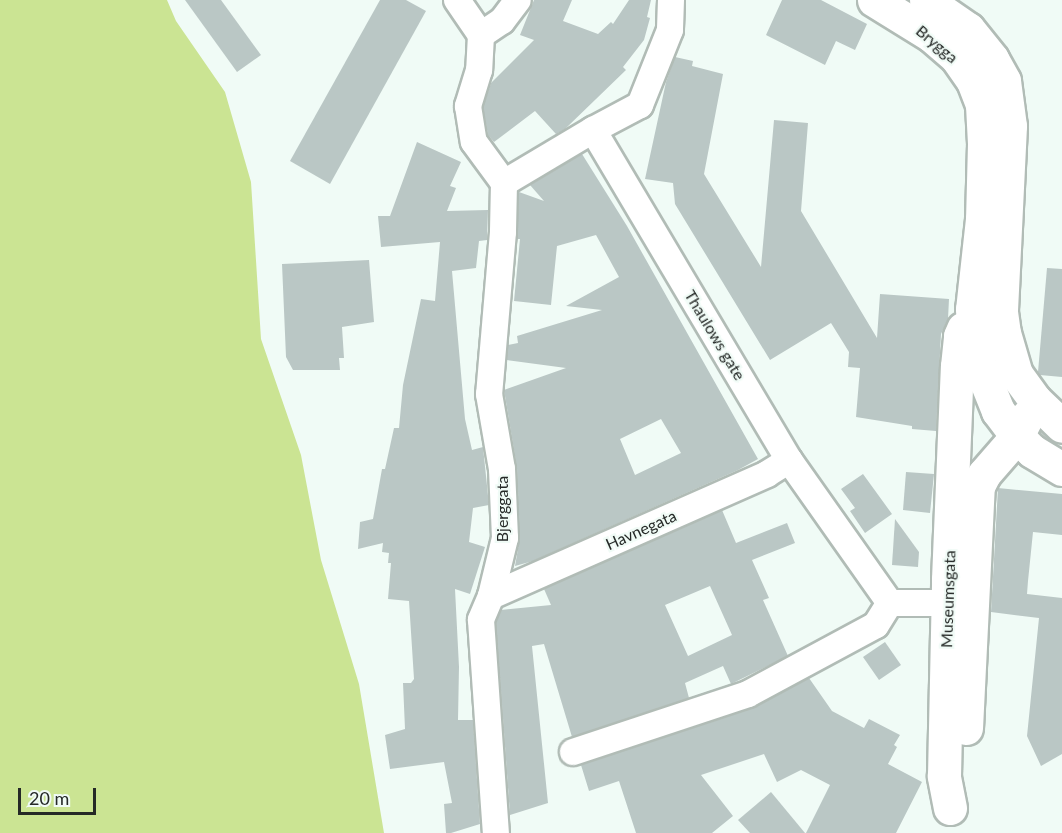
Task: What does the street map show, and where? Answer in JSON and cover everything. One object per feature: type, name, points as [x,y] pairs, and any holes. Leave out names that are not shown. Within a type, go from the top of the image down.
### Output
[{"type":"main road","name":"Brygga","points":[[873,0],[932,36],[957,58],[973,81],[996,105],[1004,81],[980,41],[949,13],[926,0]]},
{"type":"main road","points":[[996,105],[984,180],[972,309],[979,364],[998,411],[1008,446],[1032,451],[1062,469]]},
{"type":"main road","points":[[996,105],[1009,176],[1001,312],[1008,354],[1016,374],[1035,400],[1062,426]]},
{"type":"main road","name":"Museumsgata","points":[[959,603],[955,448],[960,336],[972,309]]},
{"type":"main road","points":[[955,448],[971,428],[998,411],[1035,400]]},
{"type":"main road","name":"Museumsgata","points":[[948,820],[944,776],[959,603],[978,486],[984,474],[1008,446],[1035,400]]},
{"type":"street","points":[[457,0],[481,35],[479,70],[468,106],[474,142],[504,183],[640,105],[670,30],[670,0]]},
{"type":"street","points":[[481,35],[502,21],[518,0]]},
{"type":"street","name":"Thaulows gate","points":[[593,130],[789,460],[890,603]]},
{"type":"street","name":"Bjerggata","points":[[496,833],[482,620],[491,596],[505,538],[502,469],[489,394],[503,232],[504,183]]},
{"type":"street","name":"Havnegata","points":[[491,596],[767,474],[789,460]]},
{"type":"street","points":[[573,752],[748,694],[876,625],[890,603],[959,603]]},
{"type":"green space","points":[[0,0],[167,0],[176,21],[225,92],[251,182],[261,339],[301,455],[321,560],[359,684],[384,833],[0,833]]},
{"type":"building","points":[[185,0],[221,0],[261,55],[237,72]]},
{"type":"building","points":[[380,0],[406,0],[426,11],[330,184],[290,161]]},
{"type":"building","points":[[534,0],[572,0],[563,21],[598,34],[611,22],[613,24],[629,0],[651,0],[647,17],[650,18],[644,40],[623,67],[626,70],[565,129],[556,134],[535,111],[494,142],[488,135],[483,107],[491,83],[534,40],[520,35]]},
{"type":"building","points":[[782,0],[821,0],[867,24],[855,50],[836,41],[825,65],[766,35]]},
{"type":"building","points":[[675,57],[693,61],[692,66],[723,74],[704,174],[761,267],[774,120],[808,123],[801,211],[877,338],[880,294],[949,299],[948,319],[941,334],[936,431],[912,429],[912,426],[856,417],[860,368],[848,367],[849,352],[831,323],[770,360],[675,204],[673,183],[645,179],[666,82]]},
{"type":"building","points":[[417,142],[461,162],[450,186],[456,188],[447,211],[488,210],[487,240],[479,241],[476,268],[452,271],[465,419],[472,450],[483,447],[489,505],[473,508],[469,542],[485,547],[470,594],[455,589],[459,667],[458,720],[473,720],[480,824],[451,833],[446,833],[444,804],[452,803],[444,762],[390,769],[385,735],[405,729],[403,683],[411,683],[414,679],[409,601],[388,599],[391,563],[388,563],[389,553],[382,552],[383,543],[358,549],[360,522],[373,519],[382,469],[385,469],[394,428],[399,428],[403,385],[421,299],[435,301],[440,242],[381,247],[378,216],[390,216]]},
{"type":"building","points":[[582,154],[627,226],[758,459],[533,561],[515,566],[520,537],[517,468],[504,390],[566,368],[507,360],[508,345],[518,343],[517,336],[602,310],[566,306],[619,277],[596,235],[557,246],[551,305],[514,301],[520,239],[517,239],[519,192],[544,201],[530,185]],"holes":[[[661,419],[681,453],[635,475],[620,439]]]},
{"type":"building","points":[[369,260],[374,322],[342,327],[344,358],[339,358],[340,370],[293,370],[286,357],[282,264]]},
{"type":"building","points":[[1047,268],[1062,269],[1062,377],[1040,375],[1038,372]]},
{"type":"building","points":[[906,472],[934,474],[930,513],[903,510]]},
{"type":"building","points":[[863,474],[892,514],[865,533],[850,511],[855,508],[841,489]]},
{"type":"building","points":[[998,488],[1062,494],[1062,535],[1033,532],[1028,581],[1027,594],[1062,598],[1062,754],[1041,766],[1027,736],[1039,618],[991,612]]},
{"type":"building","points":[[722,510],[736,543],[787,523],[795,543],[752,560],[769,598],[763,600],[788,656],[731,684],[723,666],[685,683],[689,698],[572,737],[544,644],[532,646],[548,803],[510,815],[496,622],[501,610],[551,605],[544,589]],"holes":[[[710,586],[732,635],[688,656],[665,605]]]},
{"type":"building","points":[[895,519],[919,552],[918,567],[892,565]]},
{"type":"building","points":[[885,642],[901,665],[879,680],[863,657]]},
{"type":"building","points":[[809,678],[832,711],[864,728],[869,719],[900,735],[894,745],[897,747],[888,764],[922,782],[896,833],[806,833],[830,785],[801,770],[777,782],[764,754],[701,775],[733,816],[712,833],[636,833],[619,781],[589,791],[581,765],[753,708]]},
{"type":"building","points":[[771,792],[805,833],[750,833],[738,820]]}]
